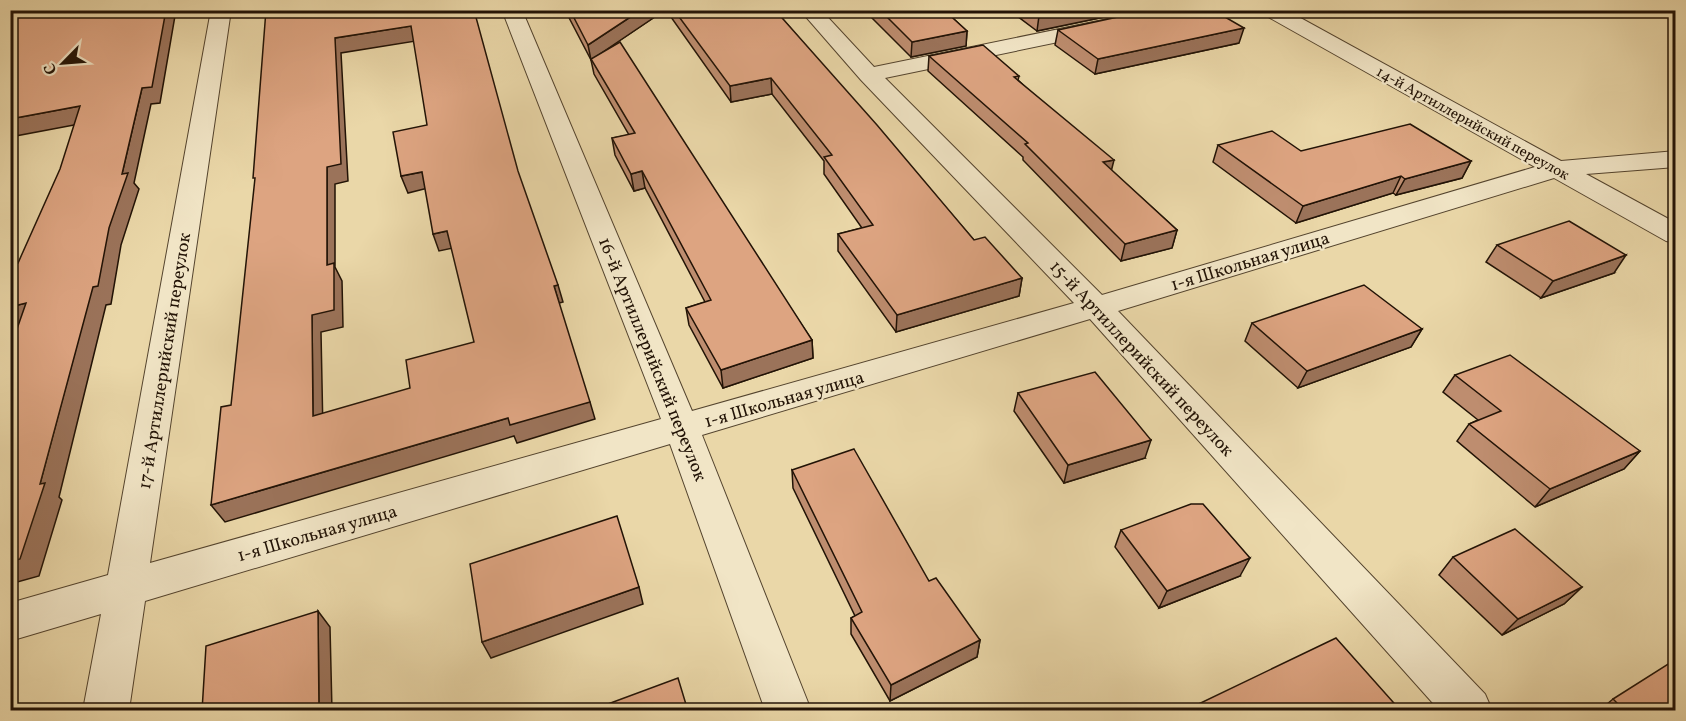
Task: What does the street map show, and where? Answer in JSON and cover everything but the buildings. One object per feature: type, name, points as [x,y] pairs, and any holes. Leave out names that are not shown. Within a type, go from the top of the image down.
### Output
[{"type":"street","name":"17-й Артиллерийский переулок","points":[[106,711],[221,10]]},
{"type":"street","name":"16-й Артиллерийский переулок","points":[[512,10],[682,429],[789,711]]},
{"type":"street","name":"15-й Артиллерийский переулок","points":[[810,10],[869,75],[1096,308],[1469,711]]},
{"type":"street","points":[[869,75],[1185,10]]},
{"type":"street","name":"14-й Артиллерийский переулок","points":[[1270,10],[1676,235]]},
{"type":"street","name":"1-я Школьная улица","points":[[10,622],[1096,308],[1556,169],[1676,159]]}]
